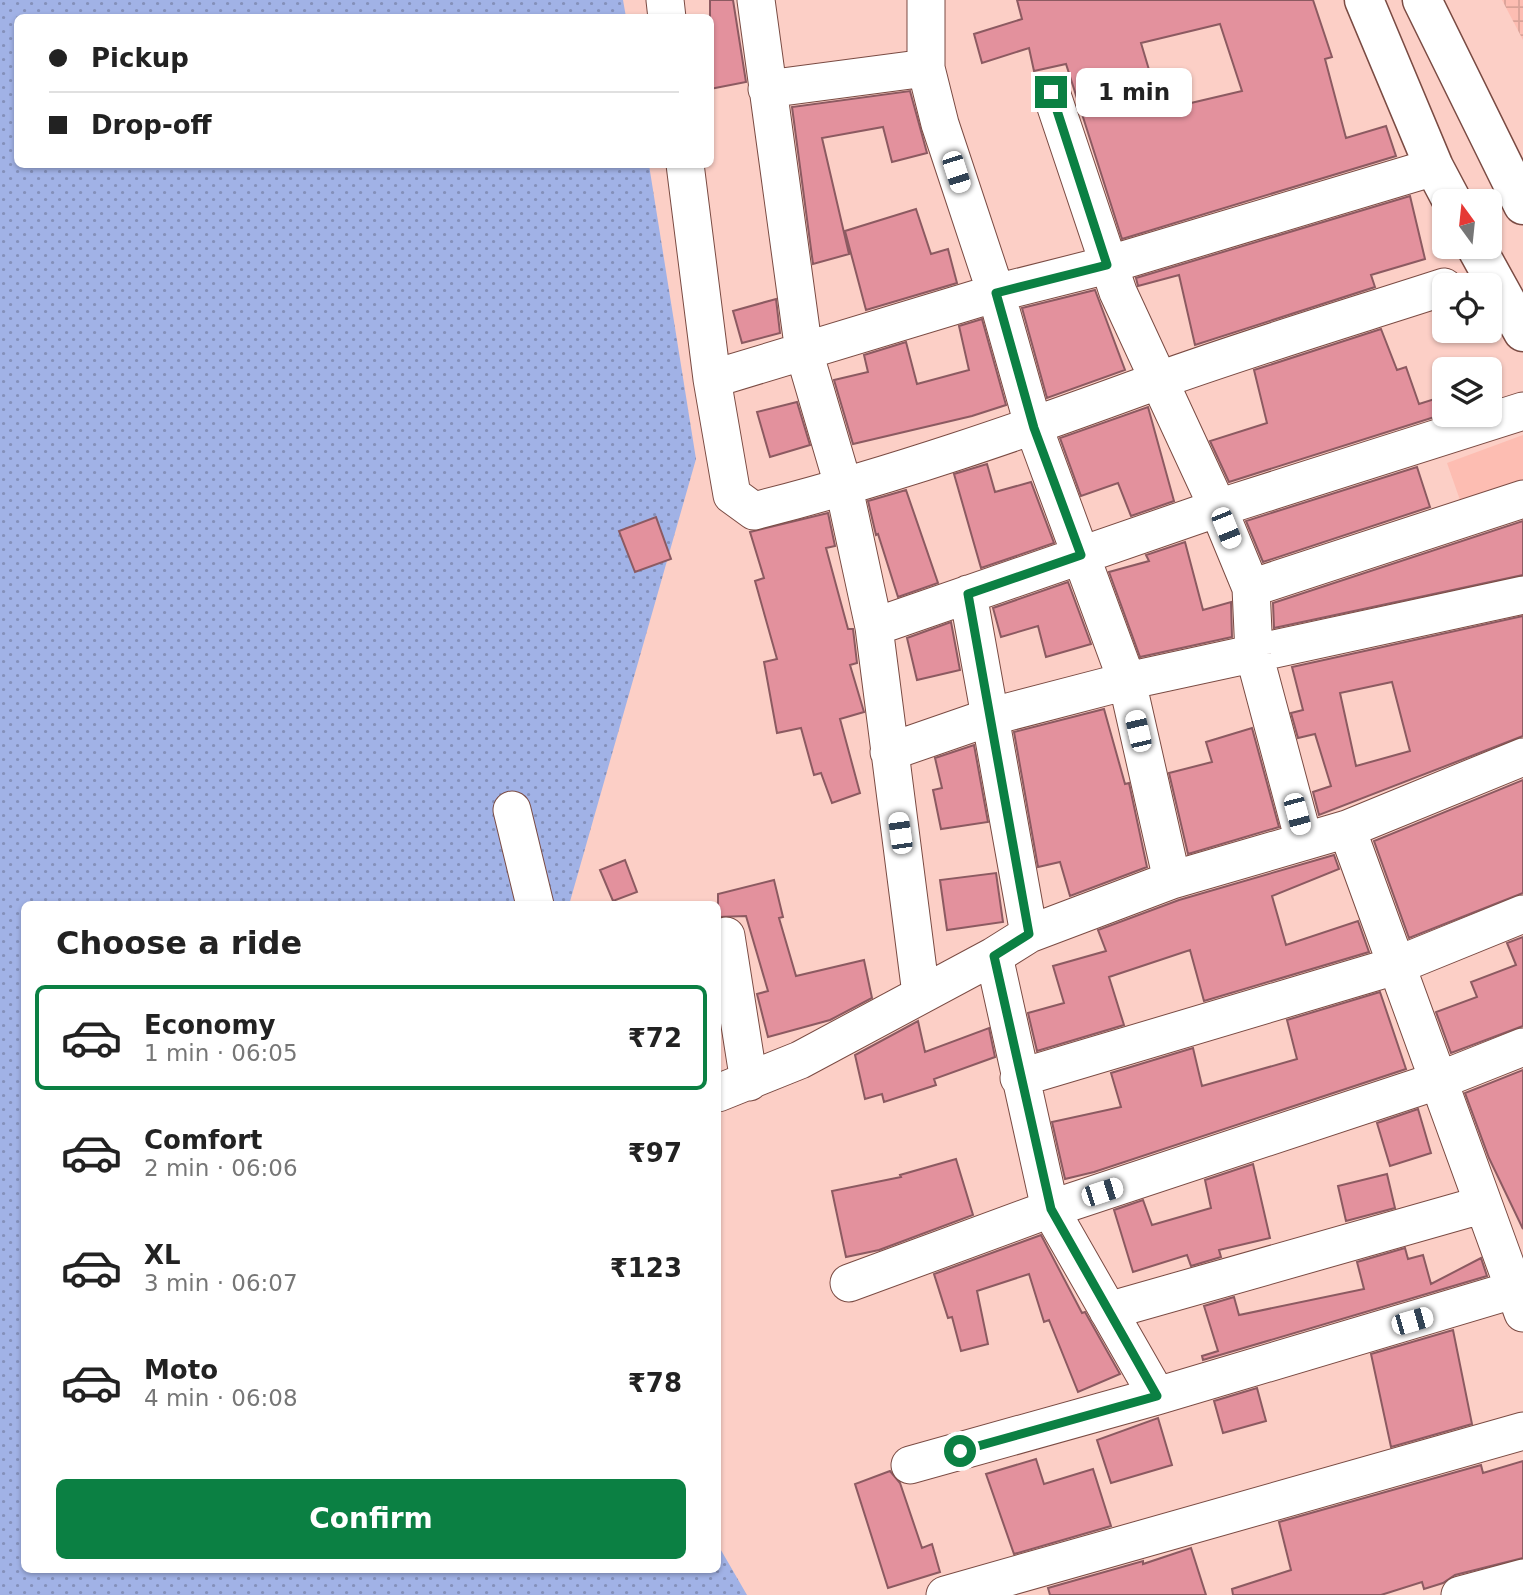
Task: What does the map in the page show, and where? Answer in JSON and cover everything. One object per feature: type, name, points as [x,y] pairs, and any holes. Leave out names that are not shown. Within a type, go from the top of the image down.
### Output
[{"type":"street","points":[[757,0],[804,352],[844,488],[874,627],[921,994]]},
{"type":"street","points":[[926,0],[926,68],[940,124],[996,293],[1034,428],[1127,681],[1172,880]]},
{"type":"street","points":[[1364,0],[1446,189]]},
{"type":"street","points":[[1422,0],[1523,205]]},
{"type":"street","points":[[767,89],[926,68]]},
{"type":"street","points":[[1051,92],[1107,265],[1218,508],[1251,588],[1254,654],[1304,841]]},
{"type":"street","points":[[712,379],[996,293],[1107,265],[1434,167]]},
{"type":"street","points":[[686,168],[712,379],[732,495],[742,505],[754,511],[844,488],[1034,428],[1159,381],[1432,291]]},
{"type":"street","points":[[1464,273],[1483,259],[1523,332]]},
{"type":"street","points":[[874,627],[1218,508],[1523,411]]},
{"type":"street","points":[[1251,588],[1523,499]]},
{"type":"street","points":[[968,594],[993,716],[1029,934]]},
{"type":"street","points":[[889,752],[993,716],[1127,681],[1523,595]]},
{"type":"street","points":[[726,936],[733,1087],[800,1060],[994,956],[1029,934],[1172,880],[1347,829],[1523,757]]},
{"type":"street","points":[[512,810],[534,901]]},
{"type":"street","points":[[911,1465],[1520,1297],[1481,1205],[1440,1080],[1395,966],[1347,829]]},
{"type":"street","points":[[1019,1078],[1395,966],[1523,914]]},
{"type":"street","points":[[994,956],[1019,1078],[1051,1209],[1157,1396]]},
{"type":"street","points":[[849,1283],[1051,1209],[1440,1080],[1523,1047]]},
{"type":"street","points":[[1108,1311],[1481,1205]]},
{"type":"street","points":[[945,1595],[1523,1431]]},
{"type":"street","points":[[1460,1595],[1523,1578]]},
{"type":"shaded area","points":[[0,0],[623,0],[625,14],[14,14],[14,168],[649,168],[696,459],[570,901],[21,901],[21,1573],[721,1573],[721,1550],[747,1595],[0,1595]]},
{"type":"shaded area","points":[[1502,0],[1523,0],[1523,40]]},
{"type":"shaded area","points":[[1523,435],[1523,481],[1460,500],[1447,463]]},
{"type":"building","points":[[710,0],[733,0],[746,82],[714,88],[714,14],[710,14]]},
{"type":"building","points":[[1017,0],[1313,0],[1332,57],[1325,59],[1346,138],[1386,126],[1396,156],[1122,239],[1066,64],[1034,71],[1029,48],[982,63],[974,34],[1022,19]],"holes":[[[1220,24],[1242,91],[1161,110],[1141,43]]]},
{"type":"building","points":[[910,91],[927,153],[892,162],[883,127],[822,138],[849,254],[813,264],[792,107]]},
{"type":"building","points":[[1410,196],[1425,259],[1371,275],[1375,287],[1195,345],[1179,275],[1138,286],[1136,278]]},
{"type":"building","points":[[916,209],[931,254],[948,249],[957,283],[866,310],[845,231]]},
{"type":"building","points":[[1095,290],[1125,370],[1047,398],[1022,308]]},
{"type":"building","points":[[776,299],[780,333],[742,343],[733,311]]},
{"type":"building","points":[[982,319],[1006,405],[972,416],[853,444],[834,380],[868,372],[864,355],[906,342],[917,384],[969,370],[959,326]]},
{"type":"building","points":[[1381,329],[1397,370],[1406,367],[1419,404],[1432,400],[1432,418],[1229,482],[1210,441],[1267,423],[1254,370]]},
{"type":"building","points":[[797,402],[810,445],[770,457],[757,412]]},
{"type":"building","points":[[1148,407],[1174,501],[1131,516],[1118,483],[1081,496],[1060,438]]},
{"type":"building","points":[[987,464],[995,492],[1031,482],[1054,543],[981,568],[954,474]]},
{"type":"building","points":[[1417,467],[1430,507],[1263,562],[1246,521]]},
{"type":"building","points":[[906,490],[938,583],[898,597],[878,534],[876,535],[868,501]]},
{"type":"building","points":[[828,513],[835,546],[826,548],[848,629],[853,629],[857,663],[850,665],[864,712],[840,719],[860,793],[832,803],[821,773],[814,775],[801,728],[777,733],[764,662],[777,659],[755,581],[764,578],[750,532]]},
{"type":"building","points":[[656,517],[671,559],[635,572],[619,531]]},
{"type":"building","points":[[1523,521],[1523,575],[1274,628],[1273,603]]},
{"type":"building","points":[[1185,542],[1203,610],[1231,602],[1232,637],[1140,657],[1109,572],[1149,561],[1146,555]]},
{"type":"building","points":[[1068,582],[1091,644],[1046,657],[1038,626],[1001,637],[993,608]]},
{"type":"building","points":[[1523,616],[1523,736],[1319,815],[1313,792],[1331,786],[1315,734],[1298,738],[1291,713],[1303,710],[1292,667]],"holes":[[[1392,682],[1410,751],[1356,766],[1340,693]]]},
{"type":"building","points":[[951,622],[960,670],[917,680],[907,638]]},
{"type":"building","points":[[1104,709],[1125,784],[1129,783],[1147,867],[1070,896],[1060,862],[1038,867],[1014,732]]},
{"type":"building","points":[[1252,728],[1279,827],[1188,854],[1169,773],[1212,762],[1206,742]]},
{"type":"building","points":[[974,745],[988,822],[941,829],[933,790],[942,788],[935,758]]},
{"type":"building","points":[[1523,780],[1523,893],[1409,938],[1374,841]]},
{"type":"building","points":[[1334,855],[1339,869],[1272,896],[1286,945],[1358,921],[1369,952],[1204,1001],[1190,950],[1109,977],[1124,1025],[1037,1051],[1028,1013],[1064,1003],[1053,966],[1106,951],[1098,930],[1179,900]]},
{"type":"building","points":[[625,860],[637,892],[613,901],[600,870]]},
{"type":"building","points":[[996,873],[1003,922],[947,930],[940,880]]},
{"type":"building","points":[[774,880],[783,917],[779,918],[796,976],[864,960],[872,998],[830,1020],[768,1037],[757,994],[768,991],[746,916],[721,917],[718,894]]},
{"type":"building","points":[[1523,937],[1523,1026],[1451,1053],[1436,1012],[1477,997],[1471,982],[1516,965],[1507,943]]},
{"type":"building","points":[[1380,992],[1406,1069],[1094,1172],[1065,1179],[1052,1122],[1121,1107],[1111,1073],[1193,1048],[1202,1086],[1297,1059],[1287,1020]]},
{"type":"building","points":[[918,1021],[925,1052],[989,1028],[995,1057],[934,1079],[936,1085],[884,1102],[882,1094],[865,1099],[855,1055]]},
{"type":"building","points":[[1523,1070],[1523,1229],[1489,1158],[1465,1093]]},
{"type":"building","points":[[1418,1109],[1431,1153],[1390,1166],[1377,1123]]},
{"type":"building","points":[[956,1159],[973,1215],[879,1250],[846,1257],[832,1191],[901,1177],[900,1175]]},
{"type":"building","points":[[1253,1164],[1270,1238],[1219,1250],[1221,1257],[1191,1266],[1187,1255],[1133,1272],[1114,1210],[1143,1200],[1152,1225],[1211,1208],[1205,1180]]},
{"type":"building","points":[[1387,1174],[1395,1208],[1346,1221],[1338,1186]]},
{"type":"building","points":[[1041,1235],[1082,1313],[1085,1312],[1120,1374],[1078,1392],[1049,1320],[1044,1322],[1029,1274],[977,1291],[988,1344],[961,1351],[952,1317],[948,1318],[934,1274]]},
{"type":"building","points":[[1405,1248],[1408,1259],[1423,1255],[1431,1284],[1481,1258],[1487,1276],[1203,1360],[1202,1356],[1218,1351],[1204,1306],[1234,1297],[1239,1315],[1364,1289],[1357,1262]]},
{"type":"building","points":[[1453,1330],[1472,1424],[1391,1447],[1371,1354]]},
{"type":"building","points":[[1257,1388],[1266,1421],[1223,1433],[1214,1401]]},
{"type":"building","points":[[1158,1418],[1172,1465],[1111,1483],[1097,1440]]},
{"type":"building","points":[[1036,1459],[1044,1484],[1093,1469],[1111,1526],[1014,1554],[986,1474]]},
{"type":"building","points":[[1523,1461],[1523,1558],[1455,1575],[1443,1583],[1424,1589],[1422,1582],[1381,1595],[1233,1595],[1232,1589],[1291,1570],[1279,1522],[1481,1465],[1483,1473]]},
{"type":"building","points":[[890,1471],[900,1483],[922,1548],[932,1544],[940,1572],[888,1588],[855,1484]]},
{"type":"building","points":[[1191,1548],[1206,1595],[1050,1595],[1048,1588],[1143,1561],[1143,1564]]},
{"type":"route","points":[[960,1451],[1157,1396],[1051,1209],[1019,1078],[994,956],[1029,934],[993,716],[968,594],[1081,555],[1034,428],[996,293],[1107,265],[1051,92]]}]
